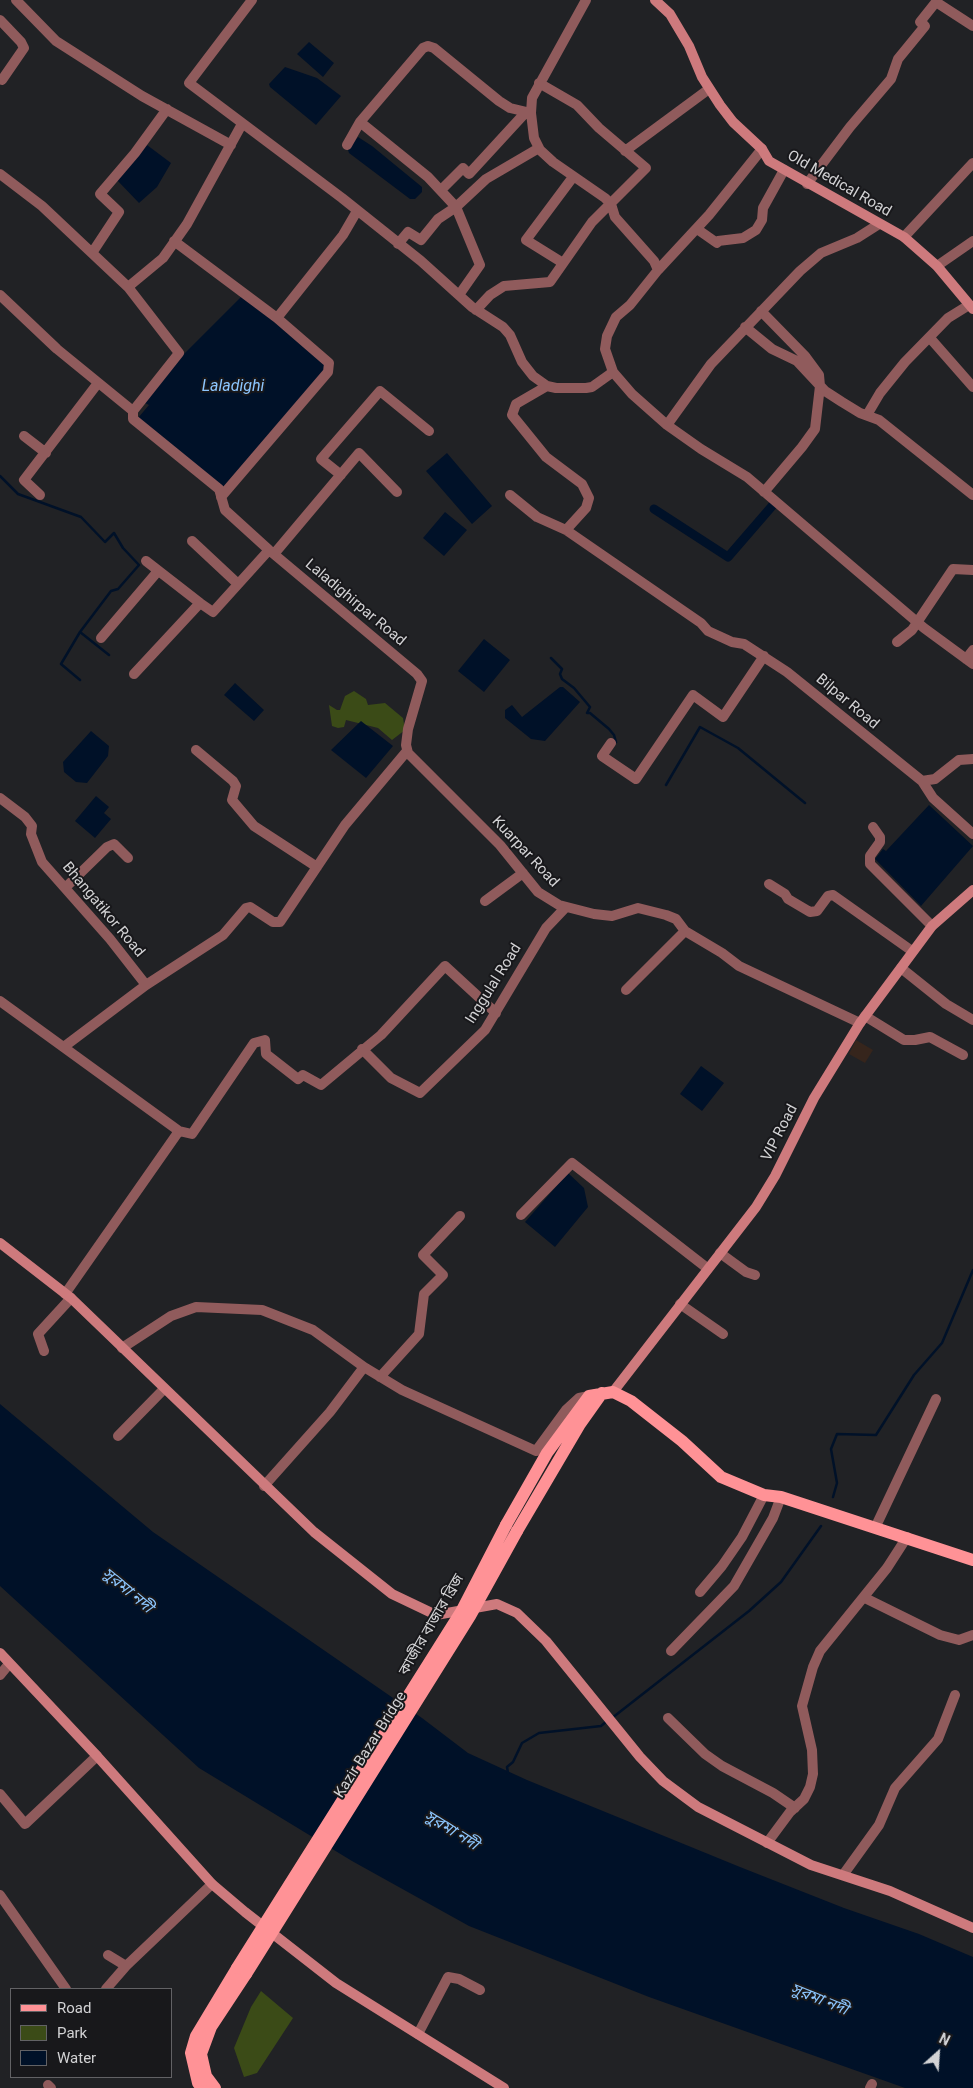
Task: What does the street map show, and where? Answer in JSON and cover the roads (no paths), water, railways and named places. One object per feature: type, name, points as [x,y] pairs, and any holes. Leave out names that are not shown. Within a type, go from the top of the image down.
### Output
[{"type":"main road","points":[[589,1396],[608,1392],[630,1401],[682,1441],[721,1476],[764,1495],[781,1497],[973,1560]]},
{"type":"main road","name":"Kazir Bazar Bridge","points":[[242,1971],[465,1624],[558,1460],[608,1392]]},
{"type":"main road","name":"কাজীর বাজার ব্রিজ","points":[[242,1971],[456,1620],[506,1525],[547,1453],[589,1396]]},
{"type":"main road","points":[[202,2088],[198,2083],[191,2053],[196,2036],[242,1971]]},
{"type":"main road","points":[[215,2088],[206,2076],[201,2054],[211,2027],[242,1971]]},
{"type":"street","points":[[16,0],[56,41],[167,109],[232,145]]},
{"type":"street","points":[[252,0],[189,83],[357,211],[476,310],[506,330],[522,362],[533,376],[546,386],[556,388],[592,387],[613,372]]},
{"type":"street","points":[[441,190],[463,168],[469,174],[528,112],[539,83],[574,25],[586,0]]},
{"type":"street","name":"Old Medical Road","points":[[655,0],[670,14],[689,46],[709,89],[733,122],[762,149],[769,161],[904,237],[938,266],[971,307]]},
{"type":"street","points":[[807,184],[850,127],[890,79],[898,59],[925,26],[920,22],[936,2],[973,26]]},
{"type":"street","points":[[0,20],[21,42],[24,48],[2,80]]},
{"type":"street","points":[[347,144],[360,122],[423,48],[428,46],[434,48],[499,101],[528,112]]},
{"type":"street","points":[[476,310],[490,295],[504,286],[550,282],[592,222],[646,168],[624,151],[576,104],[539,83]]},
{"type":"street","points":[[624,151],[709,89]]},
{"type":"street","points":[[92,253],[119,212],[100,194],[135,153],[167,109]]},
{"type":"street","points":[[528,112],[534,138],[540,148],[553,162],[611,204],[615,217],[654,261],[658,270]]},
{"type":"street","points":[[360,122],[428,176],[456,207],[480,265],[459,295]]},
{"type":"street","points":[[128,288],[162,258],[174,241],[200,203],[242,124]]},
{"type":"street","points":[[398,244],[408,232],[421,240],[438,219],[456,207],[486,179],[540,148]]},
{"type":"street","points":[[762,149],[697,229],[616,317],[607,336],[605,348],[613,372],[632,394],[667,425],[701,449],[747,477],[917,622],[969,662],[973,650]]},
{"type":"street","points":[[904,237],[973,163]]},
{"type":"street","points":[[697,229],[717,243],[718,241],[738,240],[750,234],[762,220],[763,208],[784,170]]},
{"type":"street","points":[[0,174],[42,206],[128,288],[179,353],[133,411],[57,349],[0,295]]},
{"type":"street","points":[[563,262],[526,240],[573,177]]},
{"type":"street","points":[[277,318],[343,235],[357,211]]},
{"type":"street","points":[[667,425],[711,364],[800,271],[821,253],[857,238],[879,224]]},
{"type":"street","points":[[174,241],[277,318],[329,363],[328,372],[221,497]]},
{"type":"street","points":[[938,266],[973,241]]},
{"type":"street","points":[[867,415],[880,393],[905,362],[948,318],[971,307]]},
{"type":"street","points":[[761,311],[805,356],[819,375],[820,386],[815,429],[764,492]]},
{"type":"street","points":[[745,328],[772,349],[797,361],[820,386],[842,402],[879,420],[973,495]]},
{"type":"street","points":[[930,338],[973,387]]},
{"type":"street","points":[[40,495],[24,480],[98,383]]},
{"type":"street","points":[[546,386],[516,404],[512,415],[546,457],[582,484],[589,498],[586,508],[566,530]]},
{"type":"street","points":[[341,475],[321,459],[380,391],[429,431]]},
{"type":"street","name":"Laladighirpar Road","points":[[133,411],[133,419],[219,490],[225,510],[422,681],[410,717],[406,739],[407,751]]},
{"type":"street","points":[[24,436],[46,453]]},
{"type":"street","points":[[146,561],[200,604],[213,612],[238,584],[272,552],[359,453],[397,492]]},
{"type":"street","name":"Bilpar Road","points":[[510,495],[537,517],[566,530],[701,624],[708,631],[732,642],[744,644],[787,672],[922,781],[933,798],[973,834]]},
{"type":"street","points":[[192,541],[238,584]]},
{"type":"street","points":[[897,642],[905,637],[917,622],[953,569],[973,570]]},
{"type":"street","points":[[101,638],[158,571]]},
{"type":"street","points":[[134,674],[200,604]]},
{"type":"street","points":[[611,743],[602,756],[636,780],[693,695],[723,717],[764,656]]},
{"type":"street","points":[[196,750],[233,781],[236,786],[232,800],[254,826],[316,867]]},
{"type":"street","points":[[64,1046],[146,986],[223,935],[246,908],[250,907],[273,922],[280,922],[345,825],[407,751]]},
{"type":"street","name":"Kuarpar Road","points":[[407,751],[500,844],[544,897],[566,907],[612,916],[632,909],[647,909],[676,920],[685,931],[722,953],[739,966],[904,1040],[930,1037],[963,1055]]},
{"type":"street","points":[[922,781],[934,779],[959,760],[973,758]]},
{"type":"street","name":"Bhangatikor Road","points":[[0,798],[9,802],[32,826],[32,834],[42,862],[110,939],[146,986]]},
{"type":"street","points":[[873,827],[880,837],[880,842],[870,856],[870,864],[932,926]]},
{"type":"street","points":[[65,888],[107,846],[114,844],[128,858]]},
{"type":"street","points":[[485,901],[524,873]]},
{"type":"street","points":[[769,884],[785,894],[788,899],[810,912],[817,911],[830,895],[912,951]]},
{"type":"street","name":"VIP Road","points":[[608,1392],[680,1304],[766,1191],[814,1098],[863,1020],[912,951],[932,926],[973,890]]},
{"type":"street","name":"Inggulal Road","points":[[362,1049],[391,1078],[420,1093],[485,1030],[546,928],[566,907]]},
{"type":"street","points":[[626,990],[685,931]]},
{"type":"street","points":[[0,1001],[179,1131],[192,1134],[254,1043],[265,1040],[266,1054],[298,1079],[303,1074],[321,1085],[381,1035],[445,966],[496,1013]]},
{"type":"street","points":[[901,968],[946,1004],[973,1020]]},
{"type":"street","points":[[44,1351],[38,1334],[68,1296],[179,1131]]},
{"type":"street","points":[[521,1216],[572,1163],[707,1268]]},
{"type":"street","points":[[380,1376],[418,1334],[424,1294],[443,1275],[423,1255],[460,1216]]},
{"type":"street","points":[[0,1243],[68,1296],[264,1486],[322,1538],[392,1594],[417,1608],[436,1615],[497,1604],[517,1613],[546,1640],[640,1757],[663,1781],[698,1807],[812,1864],[890,1891],[973,1928]]},
{"type":"street","points":[[720,1253],[746,1272],[756,1275]]},
{"type":"street","points":[[680,1304],[723,1334]]},
{"type":"street","points":[[122,1348],[171,1316],[196,1307],[262,1310],[313,1330],[364,1367],[402,1390],[536,1451],[566,1410],[579,1398],[589,1396]]},
{"type":"street","points":[[264,1486],[330,1412],[364,1367]]},
{"type":"street","points":[[118,1436],[163,1390]]},
{"type":"street","points":[[875,1528],[936,1399]]},
{"type":"street","points":[[700,1592],[722,1566],[742,1537],[764,1495]]},
{"type":"street","points":[[671,1651],[734,1586],[772,1518],[781,1497]]},
{"type":"street","points":[[767,1843],[804,1799],[813,1774],[812,1750],[802,1706],[813,1667],[820,1652],[865,1598],[907,1537]]},
{"type":"street","points":[[865,1598],[940,1635],[959,1640],[973,1635]]},
{"type":"street","points":[[0,1653],[97,1756],[212,1884],[284,1945],[336,1983],[504,2088]]},
{"type":"street","points":[[0,1675],[9,1664]]},
{"type":"street","points":[[843,1875],[879,1825],[896,1788],[938,1739],[955,1694]]},
{"type":"street","points":[[668,1718],[705,1754],[722,1766],[773,1793],[795,1808]]},
{"type":"street","points":[[0,1794],[25,1824],[97,1756]]},
{"type":"street","points":[[107,1988],[126,1966],[212,1884]]},
{"type":"street","points":[[0,1896],[65,1988]]},
{"type":"street","points":[[108,1955],[126,1966]]},
{"type":"street","points":[[418,2034],[448,1977],[459,1979],[480,1990]]},
{"type":"water","points":[[309,42],[334,63],[323,77],[297,54]]},
{"type":"water","points":[[285,67],[317,78],[341,96],[316,125],[270,87],[269,84]]},
{"type":"water","points":[[358,137],[372,146],[422,187],[422,192],[415,199],[410,199],[349,153],[348,150]]},
{"type":"water","points":[[147,145],[171,163],[157,187],[139,203],[116,179]]},
{"type":"water","name":"Laladighi","points":[[242,296],[276,321],[325,363],[325,371],[223,487],[138,418],[149,405],[145,403],[184,354]]},
{"type":"water","points":[[447,453],[492,506],[472,524],[426,471]]},
{"type":"water","points":[[445,512],[467,530],[444,556],[423,538]]},
{"type":"water","points":[[484,639],[510,660],[484,692],[458,671]]},
{"type":"water","points":[[235,683],[264,710],[254,721],[224,695]]},
{"type":"water","points":[[560,687],[563,687],[580,702],[545,741],[531,739],[505,718],[505,710],[512,705],[522,717]]},
{"type":"water","points":[[361,721],[393,746],[366,778],[331,750]]},
{"type":"water","points":[[91,731],[109,746],[108,756],[87,783],[76,782],[64,772],[63,762]]},
{"type":"water","points":[[96,796],[109,807],[104,813],[111,819],[95,838],[75,821]]},
{"type":"water","points":[[929,805],[973,846],[921,906],[875,859],[883,849],[886,851]]},
{"type":"water","points":[[701,1066],[724,1083],[702,1111],[680,1094]]},
{"type":"water","points":[[568,1173],[584,1188],[588,1207],[555,1247],[525,1222]]},
{"type":"water","name":"সুরমা নদী","points":[[0,1404],[153,1532],[422,1718],[468,1753],[527,1780],[740,1867],[844,1908],[919,1934],[973,1957],[973,2088],[905,2088],[649,1997],[469,1926],[352,1861],[199,1768],[0,1586]]},
{"type":"waterway","points":[[0,476],[18,494],[81,517],[105,542],[114,533],[123,548],[139,565],[118,589],[111,591],[80,632]]},
{"type":"waterway","points":[[654,509],[728,557],[773,505]]},
{"type":"waterway","points":[[80,680],[61,664],[80,632],[109,655]]},
{"type":"waterway","points":[[551,658],[562,669],[560,674],[562,679],[574,688],[590,707],[587,713],[590,713],[609,729],[614,735],[616,742]]},
{"type":"waterway","points":[[666,785],[700,727],[738,748],[805,803]]},
{"type":"waterway","points":[[833,1497],[837,1483],[831,1449],[837,1434],[876,1435],[914,1375],[942,1343],[973,1270]]},
{"type":"waterway","points":[[612,1718],[749,1611],[781,1582],[821,1526]]},
{"type":"waterway","points":[[508,1773],[507,1767],[513,1762],[522,1743],[539,1733],[601,1726],[607,1721]]}]
